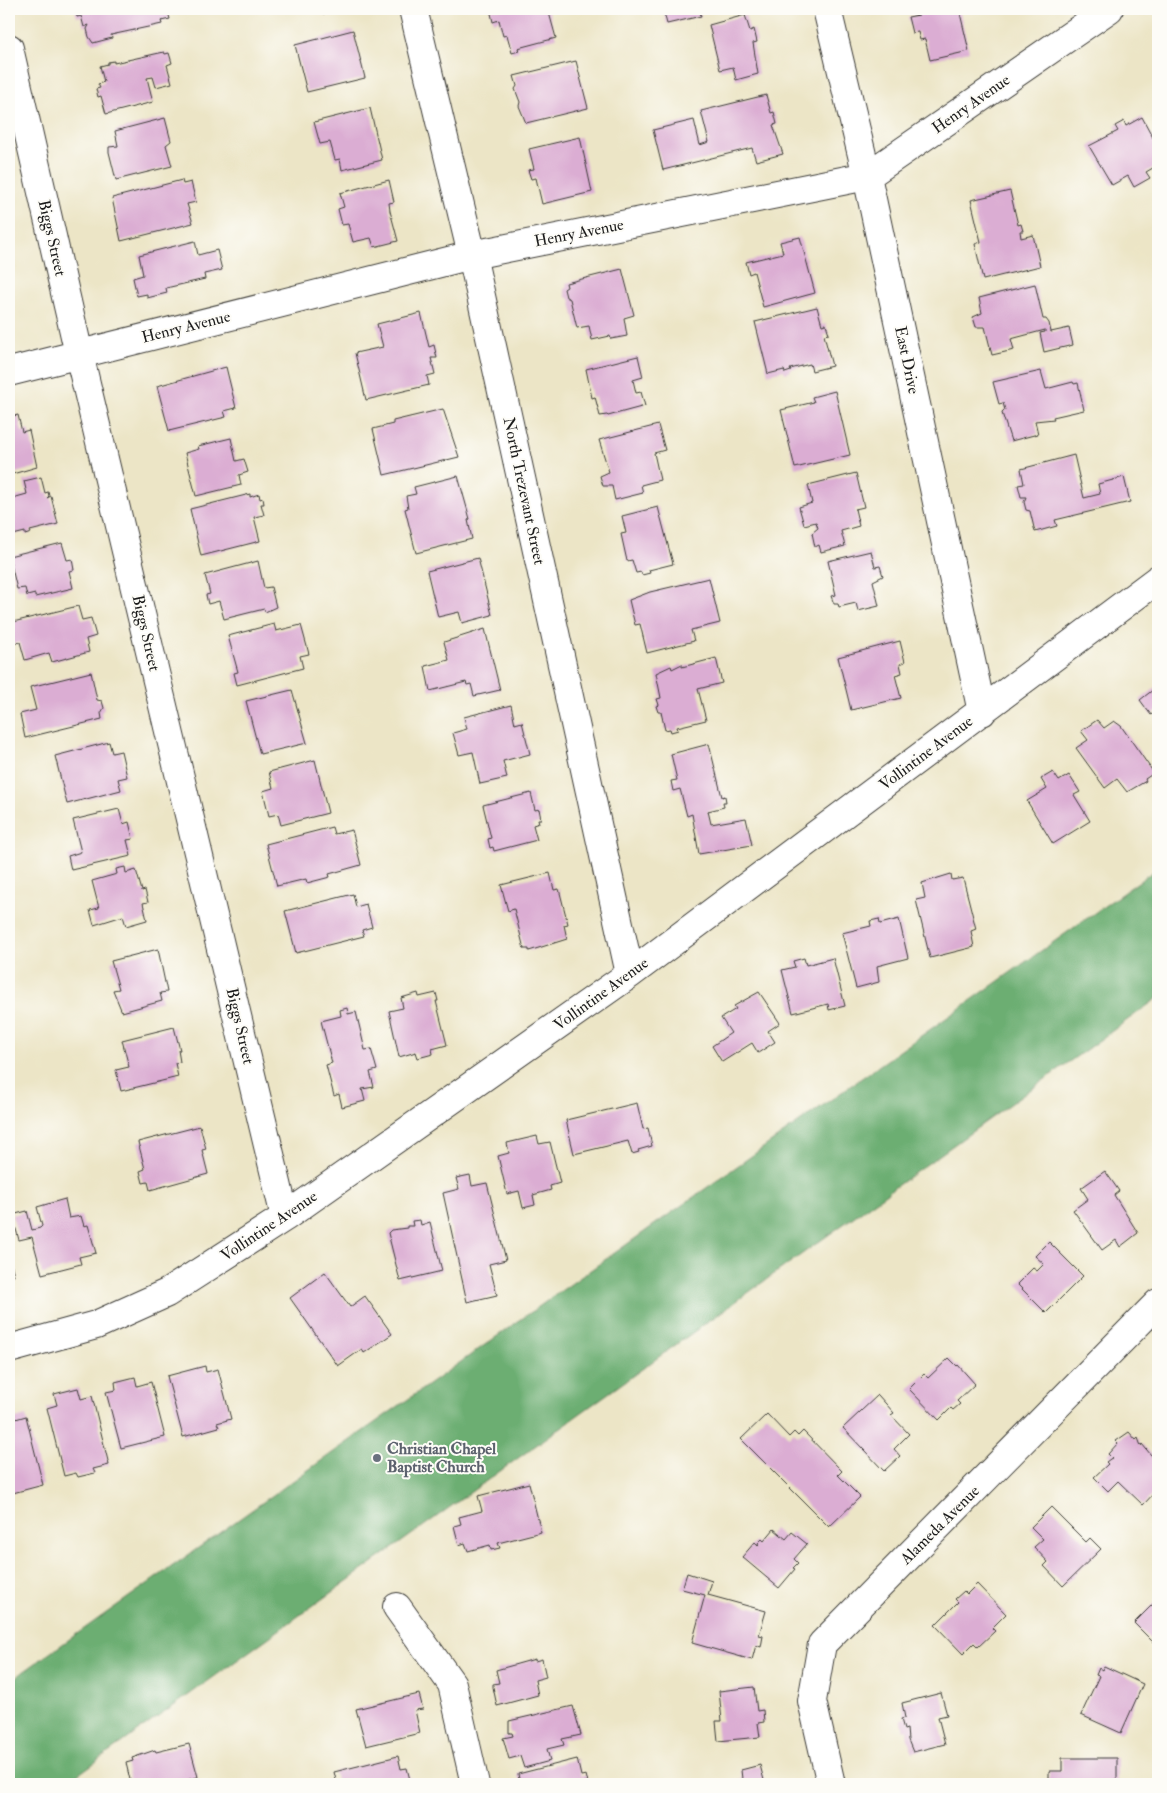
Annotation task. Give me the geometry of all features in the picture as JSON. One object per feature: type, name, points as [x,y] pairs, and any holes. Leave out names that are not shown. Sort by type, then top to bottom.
[{"type":"street","name":"North Trezevant Street","points":[[413,9],[472,255],[630,974]]},
{"type":"street","name":"East Drive","points":[[827,9],[867,176],[982,712]]},
{"type":"street","name":"Henry Avenue","points":[[9,372],[472,255],[867,176],[1109,9]]},
{"type":"street","name":"Biggs Street","points":[[9,48],[79,354],[286,1217]]},
{"type":"street","name":"Vollintine Avenue","points":[[9,1350],[96,1325],[167,1293],[286,1217],[630,974],[1158,579]]},
{"type":"street","name":"Alameda Avenue","points":[[832,1784],[812,1701],[822,1644],[1158,1303]]},
{"type":"street","points":[[397,1607],[452,1684],[475,1784]]},
{"type":"green space","points":[[1158,868],[1158,998],[65,1784],[9,1784],[9,1682]]},
{"type":"building","points":[[75,9],[167,9],[170,19],[161,21],[162,24],[111,35],[112,38],[93,43],[87,29],[89,25],[84,27],[81,16],[77,17]]},
{"type":"building","points":[[321,9],[339,9],[323,14]]},
{"type":"building","points":[[490,9],[548,9],[556,38],[518,48],[519,51],[512,53],[507,35],[503,36],[499,20],[493,22]]},
{"type":"building","points":[[663,9],[699,9],[701,16],[667,24]]},
{"type":"building","points":[[918,9],[959,9],[969,51],[930,60],[925,39],[920,40],[918,32],[912,33],[908,17],[919,15]]},
{"type":"building","points":[[745,15],[750,31],[754,29],[757,42],[753,43],[758,74],[736,80],[733,67],[720,70],[709,25]]},
{"type":"building","points":[[353,30],[365,78],[307,92],[295,45]]},
{"type":"building","points":[[164,52],[165,54],[169,53],[172,63],[167,65],[172,83],[156,87],[153,77],[147,78],[153,102],[106,114],[101,96],[98,97],[96,89],[100,88],[98,84],[104,82],[100,66],[108,64],[108,62],[114,61],[114,63]]},
{"type":"building","points":[[576,61],[588,108],[526,123],[519,106],[520,102],[515,89],[517,86],[514,76]]},
{"type":"building","points":[[766,95],[771,113],[774,112],[777,124],[773,125],[783,154],[756,161],[752,148],[663,170],[653,130],[694,120],[700,145],[709,142],[701,111]]},
{"type":"building","points":[[370,108],[382,160],[342,170],[340,159],[335,160],[330,142],[320,144],[314,122]]},
{"type":"building","points":[[1142,117],[1158,147],[1158,165],[1146,172],[1150,178],[1134,187],[1128,176],[1112,185],[1089,146],[1118,131],[1115,126],[1124,121],[1126,126]]},
{"type":"building","points":[[165,118],[171,141],[166,145],[172,166],[116,180],[109,152],[109,147],[118,146],[115,131]]},
{"type":"building","points":[[580,137],[592,192],[542,204],[536,178],[531,179],[528,170],[534,169],[529,149]]},
{"type":"building","points":[[182,180],[183,184],[191,182],[196,202],[187,204],[193,223],[121,241],[112,198]]},
{"type":"building","points":[[389,180],[394,202],[389,203],[390,211],[398,241],[374,247],[371,238],[353,242],[348,224],[342,225],[338,209],[344,207],[340,193]]},
{"type":"building","points":[[1010,191],[1018,225],[1021,224],[1023,231],[1020,231],[1021,238],[1033,235],[1040,266],[983,280],[975,244],[981,242],[971,200]]},
{"type":"building","points":[[800,237],[815,293],[763,307],[754,272],[749,274],[746,262],[783,253],[780,242]]},
{"type":"building","points":[[195,241],[198,255],[217,250],[222,270],[204,274],[205,279],[166,288],[167,293],[147,298],[147,294],[137,296],[133,278],[143,275],[139,255]]},
{"type":"building","points":[[622,269],[634,315],[624,318],[627,336],[611,339],[610,336],[592,340],[589,326],[577,328],[570,299],[566,297],[564,289],[567,287],[566,283]]},
{"type":"building","points":[[1035,284],[1043,319],[1046,319],[1049,323],[1051,332],[1069,328],[1073,345],[1044,352],[1040,333],[1045,332],[1045,330],[1011,339],[1014,350],[992,355],[985,327],[976,327],[973,317],[982,313],[979,298]]},
{"type":"building","points":[[817,307],[822,325],[826,324],[829,334],[824,335],[832,366],[812,371],[810,364],[790,369],[791,371],[785,373],[784,370],[768,374],[755,322]]},
{"type":"building","points":[[421,313],[429,347],[434,345],[437,358],[431,358],[435,374],[427,376],[429,385],[366,400],[355,353],[383,347],[377,324]]},
{"type":"building","points":[[9,321],[12,333],[9,334]]},
{"type":"building","points":[[638,356],[643,377],[633,380],[636,393],[641,392],[645,406],[608,416],[600,416],[595,397],[592,398],[586,369]]},
{"type":"building","points":[[226,367],[236,408],[224,411],[226,417],[169,431],[157,386]]},
{"type":"building","points":[[1041,371],[1046,389],[1073,382],[1074,384],[1078,383],[1084,410],[1053,417],[1054,419],[1035,421],[1038,434],[1011,441],[1002,413],[1005,410],[1003,403],[999,404],[993,382]]},
{"type":"building","points":[[835,391],[850,455],[795,468],[781,410],[814,402],[812,397]]},
{"type":"building","points":[[443,409],[459,457],[384,475],[373,429],[393,424],[393,421]]},
{"type":"building","points":[[18,415],[22,432],[29,430],[37,467],[9,475],[9,417]]},
{"type":"building","points":[[658,425],[665,450],[654,453],[660,480],[641,485],[643,493],[615,500],[612,486],[603,486],[600,476],[609,472],[599,440]]},
{"type":"building","points":[[231,438],[236,461],[244,459],[248,472],[239,475],[241,485],[196,496],[185,453],[199,449],[198,446]]},
{"type":"building","points":[[1074,455],[1084,498],[1100,494],[1098,484],[1124,477],[1130,502],[1055,520],[1057,526],[1035,532],[1030,511],[1026,510],[1024,502],[1026,497],[1021,497],[1018,485],[1024,484],[1021,469]]},
{"type":"building","points":[[856,473],[864,507],[855,509],[859,526],[841,531],[845,546],[821,552],[819,545],[815,547],[812,533],[818,528],[816,522],[804,525],[799,507],[812,503],[808,485]]},
{"type":"building","points":[[458,476],[470,519],[468,520],[472,539],[416,553],[405,509],[408,508],[406,496],[416,494],[414,487]]},
{"type":"building","points":[[41,477],[45,493],[48,492],[49,496],[47,498],[51,496],[58,524],[30,531],[31,533],[25,535],[25,532],[9,536],[9,499],[27,494],[24,481]]},
{"type":"building","points":[[250,494],[250,497],[259,494],[260,499],[263,498],[264,504],[261,504],[264,515],[254,517],[260,541],[201,556],[190,509]]},
{"type":"building","points":[[658,507],[673,564],[649,570],[650,573],[642,575],[641,572],[636,573],[632,560],[627,561],[621,534],[626,533],[622,516]]},
{"type":"building","points":[[62,543],[67,560],[72,559],[74,570],[69,571],[73,588],[35,597],[35,594],[27,596],[25,588],[17,589],[9,556]]},
{"type":"building","points":[[871,551],[875,567],[880,566],[883,576],[873,581],[879,606],[858,611],[856,603],[839,607],[838,604],[834,604],[831,596],[836,595],[828,561]]},
{"type":"building","points":[[478,558],[492,615],[462,623],[459,612],[438,617],[427,571]]},
{"type":"building","points":[[258,561],[264,588],[271,587],[276,607],[265,612],[264,609],[224,619],[219,601],[208,604],[206,595],[210,594],[205,575]]},
{"type":"building","points":[[709,578],[720,623],[691,630],[694,641],[647,653],[640,624],[635,625],[629,600],[650,592]]},
{"type":"building","points":[[78,606],[82,620],[91,618],[96,636],[86,639],[89,652],[52,662],[49,653],[25,660],[20,642],[10,645],[9,623]]},
{"type":"building","points":[[274,624],[276,631],[301,625],[309,654],[300,656],[303,668],[237,685],[234,673],[238,672],[228,636]]},
{"type":"building","points":[[485,629],[500,690],[474,696],[471,684],[467,685],[466,682],[430,691],[425,666],[449,660],[444,642]]},
{"type":"building","points":[[900,641],[905,662],[900,664],[902,673],[895,675],[901,698],[851,710],[838,657]]},
{"type":"building","points":[[716,658],[722,683],[698,689],[706,720],[677,727],[678,730],[671,732],[670,729],[665,730],[661,712],[658,712],[656,706],[659,705],[657,699],[661,698],[656,673],[671,666],[672,669],[682,664],[682,667]]},
{"type":"building","points":[[91,672],[97,700],[102,701],[104,708],[101,713],[102,719],[25,738],[20,714],[36,710],[30,687]]},
{"type":"building","points":[[1158,686],[1158,710],[1151,715],[1140,700]]},
{"type":"building","points":[[292,690],[307,743],[260,754],[246,701]]},
{"type":"building","points":[[511,705],[515,724],[522,722],[530,754],[503,761],[507,778],[480,784],[473,752],[459,755],[453,733],[467,729],[464,717]]},
{"type":"building","points":[[1097,720],[1104,728],[1114,721],[1121,726],[1154,773],[1145,779],[1146,781],[1127,792],[1117,779],[1105,788],[1076,748],[1088,740],[1081,731]]},
{"type":"building","points":[[109,742],[112,753],[121,751],[127,777],[118,779],[121,790],[67,804],[55,756]]},
{"type":"building","points":[[709,744],[722,797],[725,796],[726,802],[723,802],[724,807],[708,811],[711,824],[746,818],[752,845],[699,854],[692,814],[687,816],[680,789],[673,791],[671,781],[677,780],[671,754]]},
{"type":"building","points":[[315,760],[328,813],[281,825],[278,814],[269,816],[263,791],[273,788],[269,772]]},
{"type":"building","points":[[1053,772],[1059,781],[1069,775],[1080,792],[1074,795],[1090,821],[1053,844],[1027,801],[1047,789],[1041,779]]},
{"type":"building","points":[[531,793],[535,810],[539,809],[541,819],[538,819],[539,823],[533,825],[537,840],[494,851],[493,847],[490,848],[488,839],[491,838],[483,805]]},
{"type":"building","points":[[119,809],[123,824],[129,822],[133,839],[127,840],[131,856],[71,870],[68,856],[81,852],[73,820]]},
{"type":"building","points":[[332,827],[334,834],[352,830],[361,865],[329,874],[330,877],[307,883],[306,879],[277,886],[266,844]]},
{"type":"building","points":[[125,867],[126,873],[136,870],[142,891],[145,890],[148,902],[143,903],[147,920],[126,926],[123,916],[94,925],[90,910],[99,908],[92,881],[117,874],[116,869]]},
{"type":"building","points":[[550,873],[554,890],[559,889],[568,924],[564,925],[567,939],[529,951],[529,949],[524,949],[514,909],[508,911],[501,885]]},
{"type":"building","points":[[951,874],[952,880],[963,878],[976,929],[971,931],[974,947],[930,958],[916,900],[925,898],[922,883]]},
{"type":"building","points":[[353,894],[356,907],[366,904],[372,927],[362,930],[364,936],[296,953],[285,911]]},
{"type":"building","points":[[879,919],[880,924],[899,919],[908,958],[877,966],[879,982],[856,988],[842,933],[871,926],[870,921]]},
{"type":"building","points":[[158,949],[167,992],[160,993],[162,1001],[122,1012],[113,990],[119,989],[111,961]]},
{"type":"building","points":[[804,958],[806,965],[833,958],[845,1006],[829,1010],[828,1004],[793,1013],[782,970],[795,967],[793,961]]},
{"type":"building","points":[[759,992],[780,1023],[768,1031],[775,1042],[758,1053],[752,1043],[722,1062],[712,1046],[731,1033],[721,1018],[736,1009],[734,1006]]},
{"type":"building","points":[[418,993],[419,997],[436,993],[438,1001],[436,1001],[447,1045],[432,1049],[433,1054],[418,1058],[416,1052],[399,1057],[389,1011],[403,1008],[401,998]]},
{"type":"building","points":[[347,1008],[348,1014],[356,1012],[365,1050],[371,1049],[377,1070],[370,1072],[374,1087],[362,1089],[365,1101],[342,1107],[339,1094],[334,1096],[326,1065],[332,1063],[321,1021],[341,1016],[340,1010]]},
{"type":"building","points":[[174,1027],[180,1050],[178,1050],[180,1062],[175,1063],[178,1077],[121,1091],[116,1070],[129,1067],[122,1040]]},
{"type":"building","points":[[637,1103],[643,1129],[648,1128],[652,1146],[632,1154],[628,1141],[574,1154],[566,1120]]},
{"type":"building","points":[[200,1126],[206,1149],[202,1150],[208,1174],[150,1190],[148,1182],[143,1183],[140,1171],[145,1169],[138,1142]]},
{"type":"building","points":[[537,1136],[539,1144],[550,1142],[560,1183],[550,1186],[551,1190],[533,1195],[535,1205],[523,1208],[519,1191],[507,1194],[498,1156],[509,1153],[507,1143]]},
{"type":"building","points":[[1105,1171],[1119,1191],[1114,1195],[1138,1233],[1120,1247],[1116,1240],[1102,1250],[1073,1210],[1088,1199],[1081,1188]]},
{"type":"building","points":[[470,1175],[472,1186],[487,1183],[506,1260],[489,1264],[497,1295],[467,1302],[443,1193],[459,1189],[456,1178]]},
{"type":"building","points":[[65,1199],[69,1218],[81,1216],[84,1226],[88,1225],[96,1253],[79,1257],[81,1264],[42,1274],[32,1237],[19,1240],[12,1215],[27,1211],[32,1230],[40,1228],[42,1226],[37,1207]]},
{"type":"building","points":[[420,1220],[421,1225],[430,1222],[442,1271],[400,1281],[388,1233],[391,1230],[413,1226],[412,1221]]},
{"type":"building","points":[[1049,1242],[1083,1276],[1046,1313],[1017,1284],[1033,1268],[1037,1271],[1044,1264],[1035,1256]]},
{"type":"building","points":[[9,1256],[14,1275],[9,1276]]},
{"type":"building","points":[[325,1272],[350,1307],[365,1296],[392,1334],[364,1353],[362,1349],[338,1366],[290,1298]]},
{"type":"building","points":[[949,1358],[975,1384],[957,1401],[960,1404],[953,1410],[951,1408],[939,1420],[909,1389],[924,1374],[928,1378]]},
{"type":"building","points":[[205,1366],[206,1372],[218,1369],[231,1419],[217,1423],[219,1427],[183,1437],[167,1376]]},
{"type":"building","points":[[135,1377],[137,1386],[151,1382],[165,1437],[121,1448],[106,1392],[116,1390],[115,1382]]},
{"type":"building","points":[[78,1388],[81,1399],[92,1396],[109,1465],[93,1469],[95,1473],[78,1477],[76,1473],[64,1476],[47,1408],[57,1405],[54,1394]]},
{"type":"building","points":[[878,1395],[894,1413],[891,1415],[909,1434],[894,1449],[900,1456],[884,1471],[843,1428]]},
{"type":"building","points":[[767,1414],[789,1437],[794,1432],[798,1436],[803,1431],[842,1471],[838,1475],[860,1497],[829,1527],[741,1439]]},
{"type":"building","points":[[26,1416],[43,1485],[9,1494],[9,1421]]},
{"type":"building","points":[[1129,1432],[1136,1440],[1138,1438],[1141,1446],[1142,1444],[1158,1460],[1158,1489],[1143,1505],[1118,1481],[1108,1491],[1094,1477],[1108,1464],[1106,1462],[1112,1458],[1108,1454],[1118,1443],[1116,1441]]},
{"type":"building","points":[[529,1483],[541,1532],[498,1543],[500,1548],[491,1550],[490,1545],[468,1551],[465,1543],[459,1545],[454,1526],[461,1524],[459,1517],[482,1511],[478,1496]]},
{"type":"building","points":[[1051,1507],[1086,1542],[1090,1538],[1101,1549],[1063,1586],[1044,1566],[1048,1562],[1034,1547],[1043,1539],[1031,1527]]},
{"type":"building","points":[[774,1529],[786,1539],[792,1532],[807,1544],[794,1559],[798,1563],[793,1568],[795,1569],[779,1588],[742,1557],[755,1542],[759,1546],[758,1543],[762,1539],[764,1541]]},
{"type":"building","points":[[687,1573],[712,1581],[708,1595],[766,1611],[759,1635],[763,1636],[761,1647],[756,1645],[752,1660],[692,1643],[705,1595],[682,1589]]},
{"type":"building","points":[[977,1584],[1006,1614],[992,1628],[995,1631],[978,1647],[974,1643],[963,1654],[935,1625],[958,1602],[955,1599],[964,1591],[967,1594]]},
{"type":"building","points":[[1158,1599],[1158,1647],[1134,1623]]},
{"type":"building","points":[[535,1659],[535,1661],[542,1659],[546,1677],[535,1680],[538,1695],[497,1706],[493,1687],[493,1684],[499,1683],[496,1670]]},
{"type":"building","points":[[1104,1666],[1143,1684],[1121,1733],[1081,1715],[1099,1676],[1096,1675],[1099,1668],[1102,1670]]},
{"type":"building","points":[[754,1687],[757,1711],[763,1710],[764,1722],[758,1723],[760,1737],[718,1741],[716,1721],[722,1721],[719,1691]]},
{"type":"building","points":[[941,1693],[947,1715],[938,1717],[945,1744],[913,1752],[908,1740],[907,1729],[904,1730],[901,1719],[905,1718],[902,1703]]},
{"type":"building","points":[[419,1694],[423,1709],[415,1710],[420,1733],[366,1746],[356,1709]]},
{"type":"building","points":[[573,1706],[581,1735],[562,1739],[564,1745],[547,1749],[550,1761],[524,1768],[520,1756],[509,1759],[503,1738],[513,1736],[512,1733],[509,1733],[509,1721]]},
{"type":"building","points":[[189,1744],[198,1777],[171,1784],[131,1784],[126,1763],[133,1761],[132,1758],[155,1750],[156,1752]]},
{"type":"building","points":[[398,1756],[401,1769],[407,1768],[411,1784],[337,1784],[334,1772]]},
{"type":"building","points":[[1062,1758],[1117,1758],[1117,1784],[1049,1784],[1049,1771],[1062,1771]]},
{"type":"building","points":[[577,1759],[581,1776],[586,1775],[588,1783],[520,1784],[518,1774]]},
{"type":"building","points":[[760,1765],[765,1784],[728,1784],[742,1779],[741,1770]]},
{"type":"place","name":"Christian Chapel Baptist Church","points":[[377,1458]]}]
